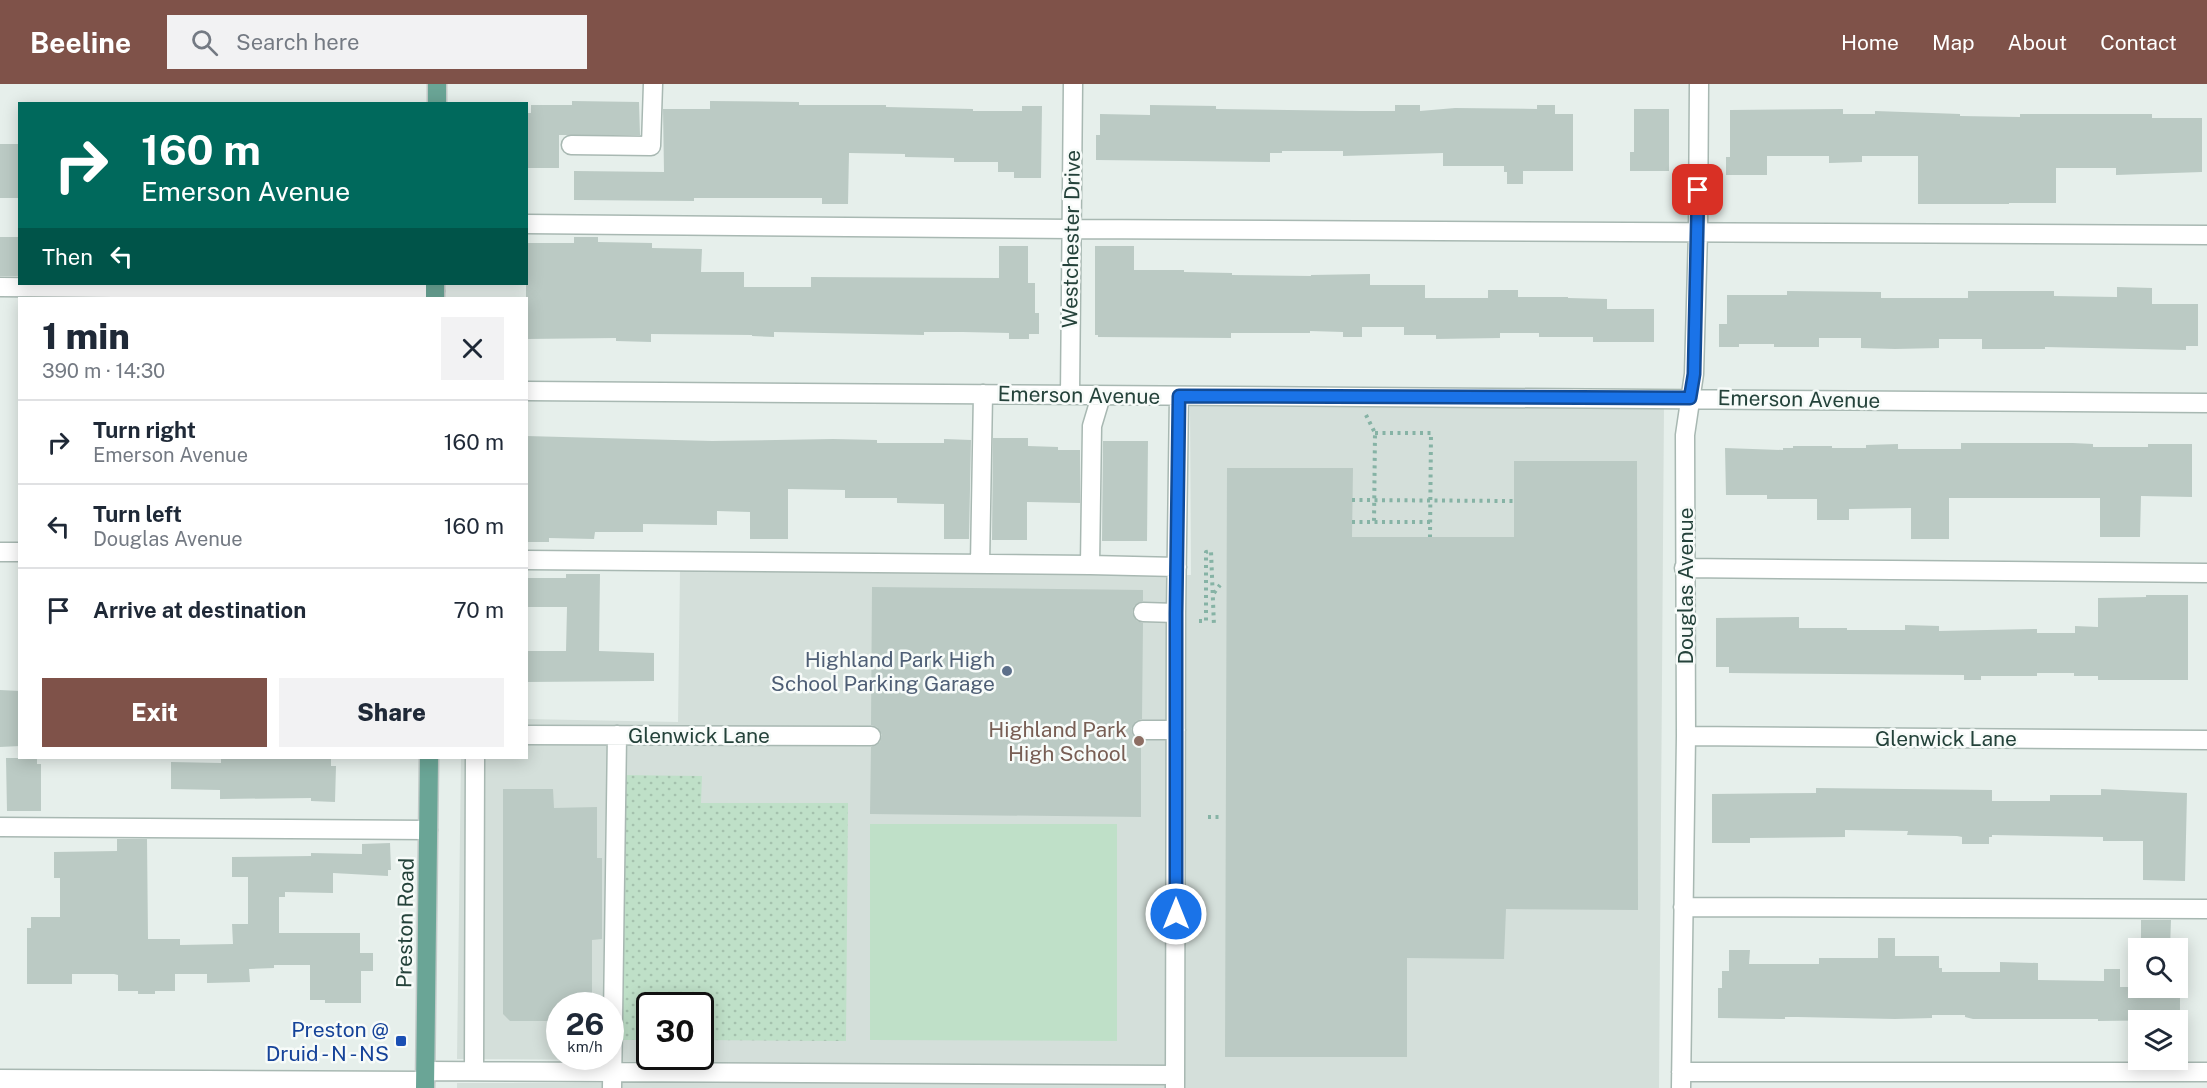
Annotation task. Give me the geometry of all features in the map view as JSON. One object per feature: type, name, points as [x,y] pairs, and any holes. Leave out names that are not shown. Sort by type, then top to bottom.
[{"type":"main road","points":[[437,84],[437,102]]},
{"type":"main road","name":"Preston Road","points":[[426,1080],[429,759]]},
{"type":"street","points":[[571,146],[651,146],[653,84]]},
{"type":"street","name":"Westchester Drive","points":[[1070,395],[1073,84]]},
{"type":"street","name":"Douglas Avenue","points":[[1681,1080],[1686,736],[1684,435],[1694,374],[1699,84]]},
{"type":"street","points":[[528,224],[2207,235]]},
{"type":"street","points":[[0,287],[435,291]]},
{"type":"street","name":"Emerson Avenue","points":[[528,391],[1690,398],[2207,404]]},
{"type":"street","points":[[980,564],[984,394]]},
{"type":"street","points":[[1090,565],[1092,426],[1101,396]]},
{"type":"street","points":[[0,1079],[426,1080],[474,1071],[612,1079],[1175,1082],[1179,396]]},
{"type":"street","points":[[0,552],[18,552]]},
{"type":"street","points":[[528,560],[1177,567]]},
{"type":"street","points":[[1684,568],[2207,573]]},
{"type":"street","points":[[1143,612],[1176,613]]},
{"type":"street","points":[[1142,730],[1176,730]]},
{"type":"street","name":"Glenwick Lane","points":[[528,735],[871,736]]},
{"type":"street","points":[[612,1079],[617,735]]},
{"type":"street","name":"Glenwick Lane","points":[[1686,736],[2207,740]]},
{"type":"street","points":[[474,1071],[475,759]]},
{"type":"street","points":[[0,827],[428,830]]},
{"type":"street","points":[[1683,906],[2207,909]]},
{"type":"street","points":[[1681,1080],[2207,1072]]},
{"type":"path","points":[[1374,523],[1375,432],[1431,433],[1430,537]]},
{"type":"path","points":[[1352,500],[1514,501]]},
{"type":"path","points":[[1352,522],[1430,522]]},
{"type":"path","points":[[1199,621],[1206,621],[1206,552],[1211,551],[1211,592],[1214,593]]},
{"type":"path","points":[[1214,626],[1214,593],[1220,585]]},
{"type":"path","points":[[1208,818],[1222,818]]},
{"type":"shaded area","name":"Highland Park High School","points":[[1190,405],[1664,406],[1659,1088],[457,1088],[457,1083],[619,1083],[619,1070],[624,1070],[624,992],[546,992],[546,1060],[457,1059],[461,759],[528,759],[528,719],[678,722],[680,570],[1191,575]]},
{"type":"green space","points":[[618,775],[702,776],[701,803],[848,803],[846,1041],[714,1040],[714,992],[636,992],[636,1040],[624,1040],[624,992],[619,992]]},
{"type":"green space","points":[[870,824],[1117,824],[1117,1041],[870,1040]]},
{"type":"building","points":[[572,101],[639,102],[640,135],[559,135],[559,168],[528,168],[528,113],[531,113],[531,105],[572,105]]},
{"type":"building","points":[[710,101],[799,102],[799,105],[886,105],[886,107],[973,109],[973,111],[1022,111],[1022,106],[1042,106],[1041,178],[1014,178],[1014,172],[998,172],[998,162],[954,162],[954,158],[849,153],[848,204],[822,204],[822,198],[694,198],[694,201],[574,200],[574,171],[664,172],[663,109],[710,109]]},
{"type":"building","points":[[1150,105],[1216,106],[1216,109],[1395,111],[1395,105],[1420,105],[1420,111],[1455,108],[1537,109],[1537,105],[1555,105],[1555,114],[1573,114],[1573,171],[1523,171],[1523,184],[1507,184],[1507,172],[1504,172],[1504,166],[1443,166],[1443,153],[1343,156],[1343,151],[1282,151],[1282,153],[1270,153],[1270,162],[1096,160],[1096,135],[1100,135],[1100,114],[1150,115]]},
{"type":"building","points":[[1634,109],[1669,109],[1669,171],[1630,171],[1630,152],[1634,152]]},
{"type":"building","points":[[1843,109],[1843,114],[1875,114],[1875,111],[2020,117],[2020,114],[2152,114],[2152,118],[2202,118],[2202,172],[2116,175],[2116,168],[2056,168],[2056,203],[2009,204],[1918,204],[1918,156],[1862,156],[1862,162],[1829,163],[1829,156],[1767,156],[1767,175],[1726,175],[1726,157],[1730,157],[1730,110]]},
{"type":"building","points":[[0,144],[18,144],[18,198],[0,198]]},
{"type":"building","points":[[0,237],[18,237],[18,276],[0,276]]},
{"type":"building","points":[[574,237],[598,237],[598,242],[652,243],[652,248],[702,249],[701,272],[744,272],[744,287],[811,287],[811,277],[999,278],[999,246],[1028,246],[1028,283],[1035,283],[1035,313],[1039,313],[1039,334],[1029,334],[1029,339],[1009,339],[1009,333],[963,332],[924,332],[924,335],[774,332],[774,337],[651,334],[651,342],[616,341],[616,338],[528,339],[526,285],[528,285],[528,243],[574,243]]},
{"type":"building","points":[[1095,246],[1134,246],[1134,270],[1184,270],[1184,272],[1232,273],[1232,275],[1370,274],[1370,285],[1425,285],[1425,298],[1488,298],[1488,290],[1518,290],[1518,297],[1607,299],[1607,309],[1654,309],[1654,342],[1593,342],[1593,337],[1539,337],[1539,333],[1500,333],[1500,338],[1436,339],[1436,335],[1404,335],[1404,327],[1362,327],[1362,337],[1343,337],[1343,332],[1310,331],[1310,333],[1231,333],[1231,338],[1098,337],[1095,335]]},
{"type":"building","points":[[2117,287],[2152,288],[2152,304],[2198,304],[2198,346],[2186,346],[2186,350],[2045,347],[2045,349],[1982,349],[1982,339],[1939,339],[1939,348],[1895,349],[1861,348],[1861,338],[1819,338],[1819,347],[1739,344],[1739,347],[1719,347],[1719,324],[1727,324],[1727,295],[1787,295],[1787,291],[1881,292],[1881,298],[1968,298],[1968,291],[2054,291],[2054,296],[2117,297]]},
{"type":"building","points":[[528,436],[712,441],[833,439],[877,440],[877,443],[944,443],[944,439],[971,440],[969,539],[944,539],[944,504],[897,503],[897,498],[845,498],[845,490],[788,489],[788,539],[750,539],[750,512],[717,511],[717,525],[643,524],[643,532],[595,532],[594,539],[549,538],[549,542],[528,542]]},
{"type":"building","points":[[993,438],[1028,438],[1028,446],[1080,450],[1080,503],[1027,502],[1027,540],[992,540]]},
{"type":"building","points":[[1103,441],[1148,441],[1147,541],[1102,541]]},
{"type":"building","points":[[1961,443],[2073,443],[2093,444],[2093,447],[2192,444],[2192,497],[2141,496],[2140,537],[2100,537],[2100,498],[1949,498],[1949,539],[1911,539],[1911,508],[1849,509],[1849,520],[1817,520],[1817,499],[1767,499],[1767,495],[1726,495],[1725,448],[1783,450],[1783,448],[1793,448],[1793,446],[1866,448],[1866,445],[1898,444],[1898,449],[1961,449]]},
{"type":"building","points":[[1514,461],[1637,461],[1638,910],[1506,909],[1504,959],[1407,958],[1407,1057],[1225,1057],[1227,468],[1353,468],[1352,537],[1514,537]]},
{"type":"building","points":[[566,574],[600,574],[599,651],[654,653],[654,681],[528,682],[528,651],[566,651],[567,607],[528,607],[528,578],[566,578]]},
{"type":"building","name":"Highland Park High School Parking Garage","points":[[872,587],[1143,590],[1143,601],[1134,606],[1132,612],[1137,621],[1143,623],[1142,719],[1136,721],[1131,729],[1133,736],[1141,741],[1141,817],[870,814],[871,747],[880,742],[882,735],[877,727],[871,725]]},
{"type":"building","points":[[2146,595],[2188,595],[2188,680],[2098,680],[2098,676],[2074,676],[2074,673],[2037,673],[2037,676],[1981,676],[1981,680],[1964,680],[1964,675],[1729,673],[1729,667],[1716,667],[1716,618],[1799,617],[1799,628],[1905,630],[1905,625],[1939,626],[1939,631],[2037,629],[2037,633],[2075,633],[2075,626],[2098,627],[2098,598],[2146,597]]},
{"type":"building","points":[[0,690],[18,691],[18,746],[0,747]]},
{"type":"building","points":[[6,758],[37,759],[37,764],[41,764],[41,811],[7,811]]},
{"type":"building","points":[[221,759],[331,759],[331,766],[336,766],[335,802],[311,801],[311,798],[220,799],[220,790],[171,789],[171,762],[221,763]]},
{"type":"building","points":[[1816,788],[1992,790],[1992,801],[2050,801],[2050,795],[2101,795],[2101,789],[2187,793],[2185,881],[2143,880],[2143,841],[2103,841],[2103,837],[1992,835],[1989,837],[1989,844],[1962,844],[1962,837],[1957,836],[1907,835],[1908,831],[1845,830],[1845,837],[1750,838],[1750,843],[1712,843],[1712,794],[1816,793]]},
{"type":"building","points":[[503,789],[553,789],[554,808],[597,807],[597,858],[602,858],[602,939],[592,940],[592,992],[546,992],[546,1021],[510,1021],[503,1014]]},
{"type":"building","points":[[117,839],[147,839],[148,939],[180,939],[180,945],[233,944],[232,924],[248,924],[248,877],[232,877],[232,857],[311,856],[311,853],[362,854],[362,844],[390,843],[391,870],[388,870],[388,876],[333,873],[333,893],[285,892],[285,897],[279,897],[279,933],[360,933],[360,953],[373,953],[373,971],[361,971],[361,1003],[325,1003],[325,1000],[310,1000],[310,965],[274,965],[274,968],[249,969],[250,982],[207,983],[207,974],[175,974],[175,991],[155,991],[155,994],[118,991],[118,975],[114,974],[72,974],[72,984],[27,984],[27,928],[31,928],[31,917],[60,917],[60,878],[54,878],[54,852],[117,851]]},
{"type":"building","points":[[2141,920],[2171,920],[2170,938],[2141,938]]},
{"type":"building","points":[[1878,938],[1895,938],[1895,956],[1939,956],[1939,968],[1942,968],[1942,972],[2000,972],[2000,962],[2038,963],[2038,980],[2104,981],[2104,969],[2120,969],[2120,987],[2128,987],[2128,998],[2180,998],[2180,1010],[2128,1010],[2128,1021],[1973,1019],[1965,1015],[1932,1015],[1932,1018],[1895,1019],[1718,1018],[1718,988],[1722,988],[1722,971],[1729,971],[1729,950],[1750,950],[1749,964],[1819,964],[1819,958],[1878,958]]},
{"type":"place","name":"Highland Park High School Parking Garage","points":[[1007,671]]},
{"type":"place","name":"Highland Park High School","points":[[1139,741]]},
{"type":"place","name":"Preston @ Druid - N - NS","points":[[401,1041]]},
{"type":"route","points":[[1176,914],[1179,396],[1690,398],[1694,374],[1698,190]]}]
